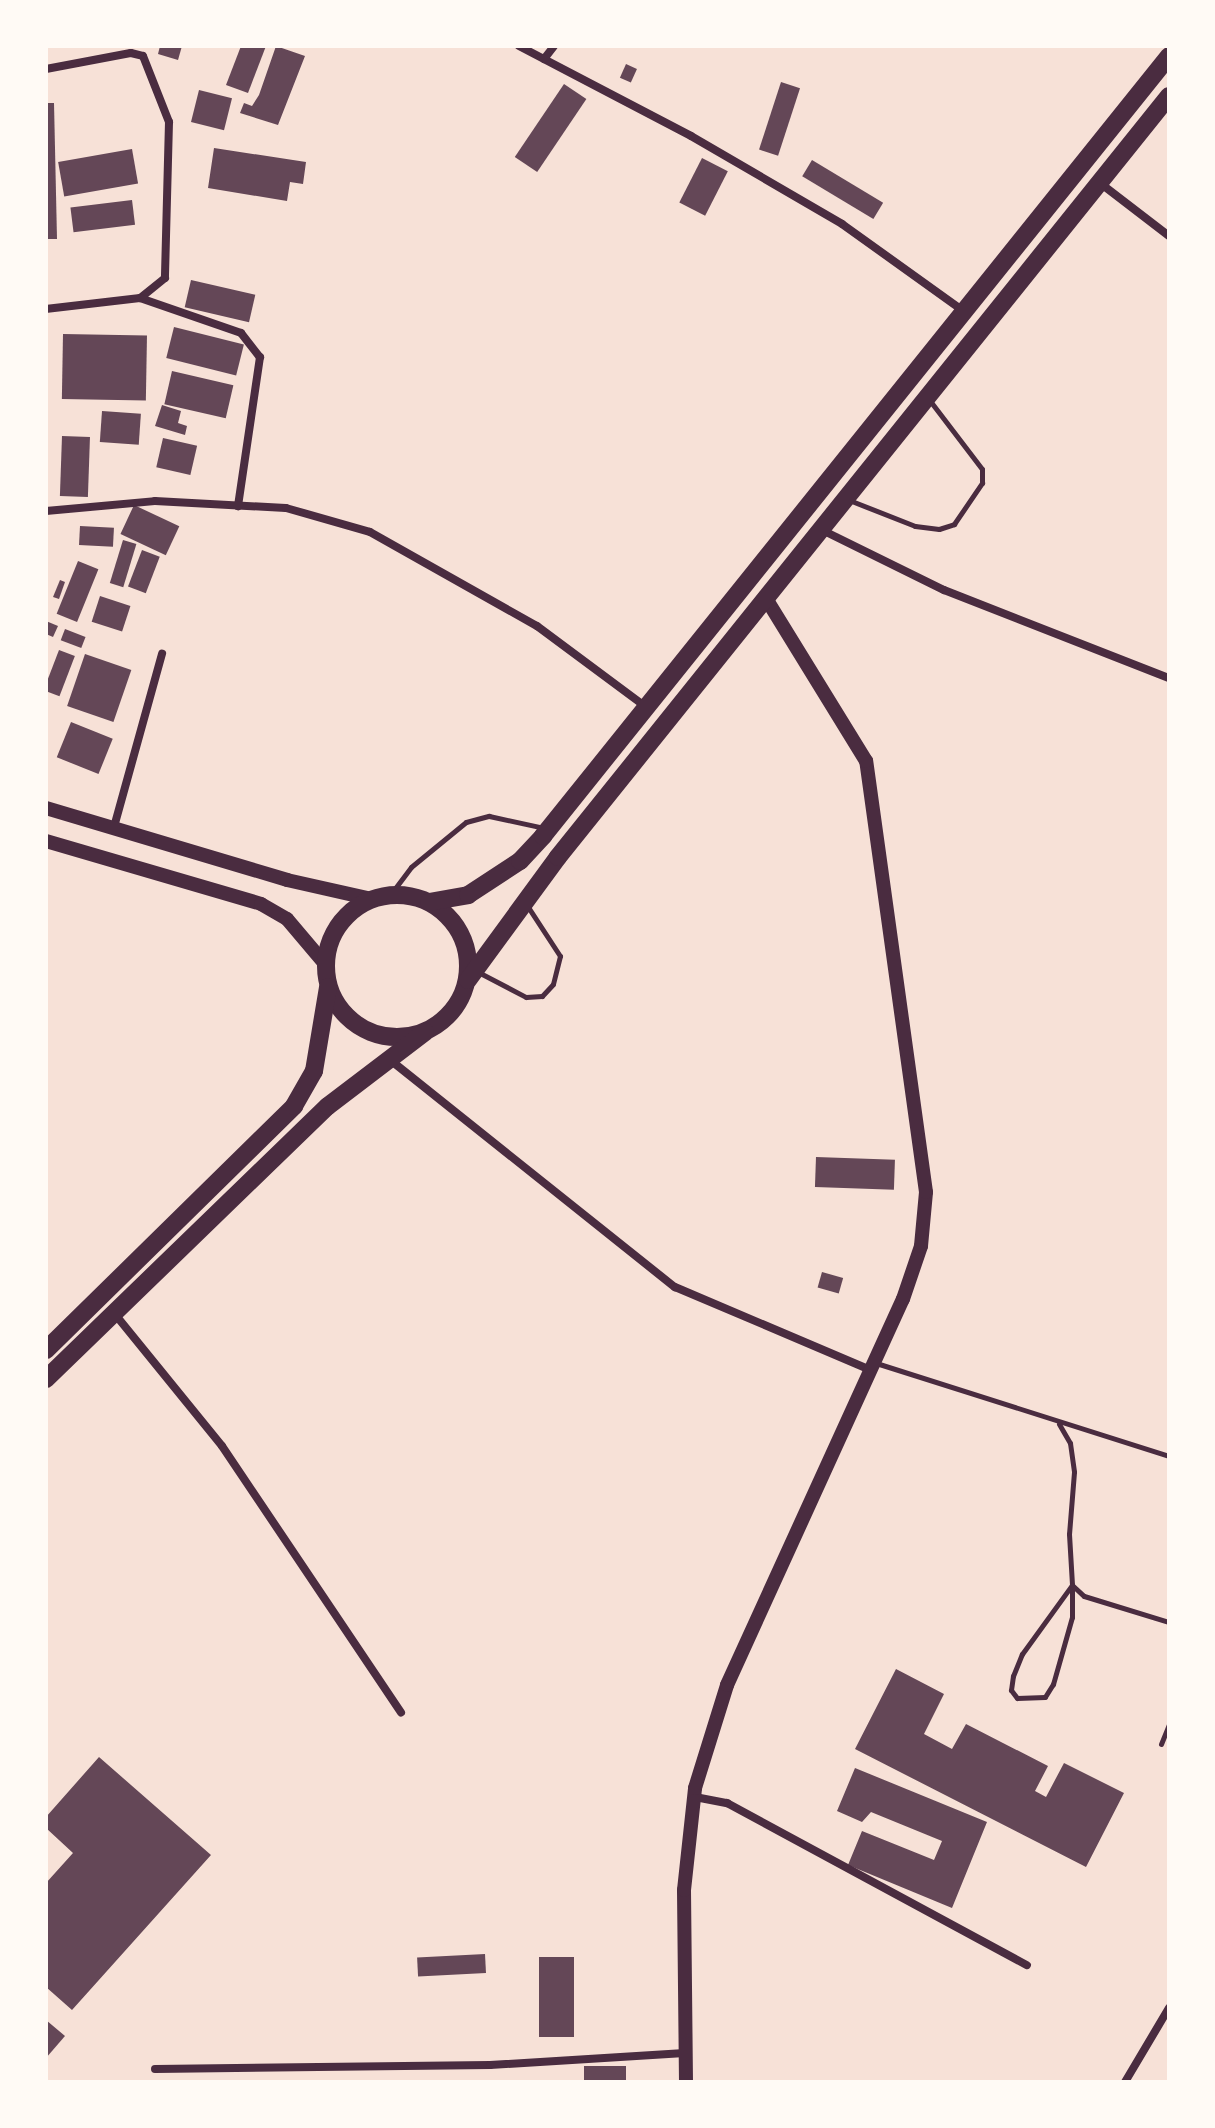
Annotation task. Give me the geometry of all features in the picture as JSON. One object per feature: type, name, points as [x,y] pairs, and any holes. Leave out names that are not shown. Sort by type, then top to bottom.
[{"type":"highway","points":[[46,1350],[294,1106],[314,1071],[328,987],[325,964],[338,925],[371,899],[390,895],[429,902],[468,895],[494,880],[549,829],[962,310],[1169,56]]},
{"type":"highway","points":[[46,1379],[328,1106],[445,1020],[471,975],[524,902],[765,597],[1168,99]]},
{"type":"highway","points":[[429,902],[462,935],[471,975]]},
{"type":"highway","points":[[328,987],[356,1025],[378,1035],[402,1038],[425,1032]]},
{"type":"street","points":[[519,46],[691,136],[842,224],[962,310]]},
{"type":"street","points":[[544,59],[554,46]]},
{"type":"street","points":[[46,69],[131,53],[143,56],[169,122],[165,278],[140,298]]},
{"type":"street","points":[[1099,183],[1169,236]]},
{"type":"street","points":[[46,309],[140,298],[241,333],[260,357],[238,506]]},
{"type":"street","points":[[46,511],[155,501],[286,508],[370,532],[537,626],[647,708]]},
{"type":"street","points":[[821,530],[944,590],[1169,678]]},
{"type":"street","points":[[686,2082],[684,1890],[695,1797],[727,1685],[874,1366],[921,1246],[926,1192],[866,761],[765,597]]},
{"type":"street","points":[[114,827],[162,654]]},
{"type":"street","points":[[46,808],[287,880],[371,899]]},
{"type":"street","points":[[46,841],[261,904],[287,919],[325,964]]},
{"type":"street","points":[[389,1059],[675,1287],[874,1366]]},
{"type":"street","points":[[113,1313],[222,1446],[401,1712]]},
{"type":"street","points":[[695,1797],[727,1803],[1027,1965]]},
{"type":"street","points":[[1125,2082],[1169,2008]]},
{"type":"street","points":[[155,2069],[490,2065],[685,2053]]},
{"type":"lane","points":[[845,499],[915,526],[939,529],[954,524],[982,483],[982,469],[927,396]]},
{"type":"lane","points":[[390,895],[419,859],[466,822],[489,816],[549,829]]},
{"type":"lane","points":[[471,975],[526,997],[542,996],[553,984],[560,956],[524,902]]},
{"type":"lane","points":[[874,1366],[1169,1456]]},
{"type":"lane","points":[[1058,1423],[1070,1443],[1074,1472],[1069,1534],[1072,1585],[1072,1617],[1053,1684],[1045,1697],[1017,1698],[1011,1690],[1022,1654],[1072,1585]]},
{"type":"lane","points":[[1072,1585],[1084,1596],[1169,1622]]},
{"type":"lane","points":[[1161,1744],[1169,1724]]},
{"type":"building","points":[[160,46],[182,46],[178,60],[158,54]]},
{"type":"building","points":[[241,46],[266,46],[248,93],[226,85]]},
{"type":"building","points":[[276,46],[305,56],[278,125],[240,113],[244,103],[252,106],[259,95]]},
{"type":"building","points":[[626,64],[637,69],[631,83],[620,78]]},
{"type":"building","points":[[781,82],[800,88],[778,156],[759,150]]},
{"type":"building","points":[[564,84],[586,99],[537,172],[515,157]]},
{"type":"building","points":[[199,90],[232,98],[224,130],[191,122]]},
{"type":"building","points":[[46,103],[54,103],[57,239],[46,239]]},
{"type":"building","points":[[214,148],[306,162],[303,184],[290,182],[287,201],[208,188]]},
{"type":"building","points":[[132,149],[138,183],[64,196],[58,162]]},
{"type":"building","points":[[702,158],[728,171],[705,216],[679,203]]},
{"type":"building","points":[[812,160],[883,203],[873,219],[802,176]]},
{"type":"building","points":[[132,200],[135,225],[74,232],[70,208]]},
{"type":"building","points":[[191,280],[255,295],[249,322],[185,307]]},
{"type":"building","points":[[174,327],[244,344],[236,375],[166,358]]},
{"type":"building","points":[[63,334],[147,335],[146,400],[62,399]]},
{"type":"building","points":[[172,371],[233,385],[226,418],[164,404]]},
{"type":"building","points":[[162,405],[181,411],[178,423],[187,426],[185,435],[155,426]]},
{"type":"building","points":[[102,411],[141,414],[139,445],[100,442]]},
{"type":"building","points":[[62,436],[90,437],[88,497],[60,496]]},
{"type":"building","points":[[163,438],[197,446],[190,475],[156,467]]},
{"type":"building","points":[[134,505],[179,526],[166,555],[120,534]]},
{"type":"building","points":[[80,526],[114,528],[113,547],[79,545]]},
{"type":"building","points":[[123,540],[136,544],[123,587],[110,583]]},
{"type":"building","points":[[142,550],[160,557],[146,593],[128,586]]},
{"type":"building","points":[[78,561],[98,569],[77,622],[57,614]]},
{"type":"building","points":[[60,580],[65,582],[59,599],[53,597]]},
{"type":"building","points":[[100,596],[130,606],[122,632],[92,622]]},
{"type":"building","points":[[46,621],[58,626],[53,637],[46,634]]},
{"type":"building","points":[[65,629],[86,637],[81,648],[61,640]]},
{"type":"building","points":[[59,650],[75,656],[59,696],[46,691]]},
{"type":"building","points":[[85,654],[131,670],[113,722],[67,706]]},
{"type":"building","points":[[71,722],[113,739],[98,774],[57,757]]},
{"type":"building","points":[[816,1157],[895,1160],[894,1190],[815,1187]]},
{"type":"building","points":[[822,1272],[843,1278],[839,1293],[818,1287]]},
{"type":"building","points":[[896,1669],[944,1694],[924,1734],[952,1749],[966,1724],[1048,1766],[1035,1791],[1046,1797],[1064,1763],[1124,1793],[1086,1867],[855,1749]]},
{"type":"building","points":[[99,1757],[211,1855],[72,2010],[46,1987],[46,1883],[73,1853],[46,1828],[46,1817]]},
{"type":"building","points":[[855,1768],[987,1822],[952,1908],[848,1865],[862,1831],[934,1860],[942,1841],[871,1812],[862,1822],[837,1811]]},
{"type":"building","points":[[485,1954],[486,1973],[418,1977],[417,1958]]},
{"type":"building","points":[[539,1957],[574,1957],[574,2037],[539,2037]]},
{"type":"building","points":[[46,2020],[65,2036],[46,2058]]},
{"type":"building","points":[[584,2066],[626,2066],[626,2082],[584,2082]]}]
